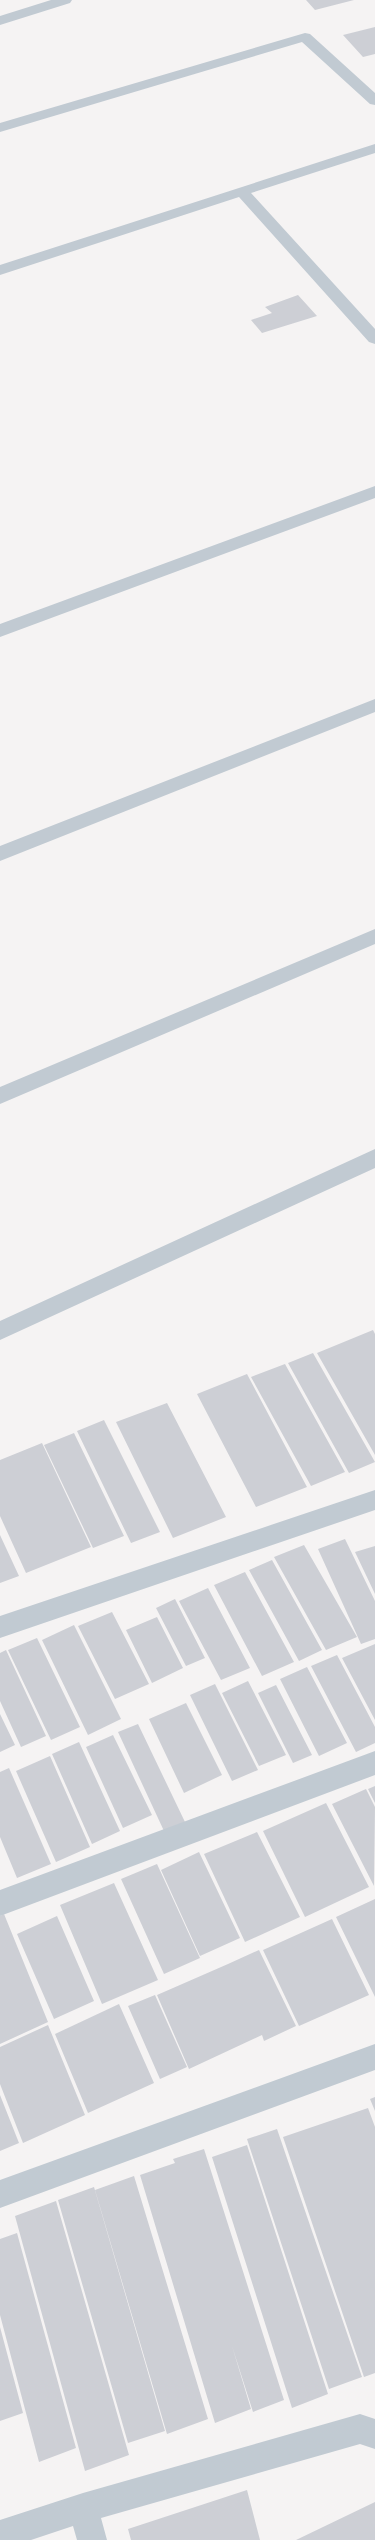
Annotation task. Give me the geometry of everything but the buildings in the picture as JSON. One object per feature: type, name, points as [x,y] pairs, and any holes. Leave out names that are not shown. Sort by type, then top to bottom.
[{"type":"street","points":[[0,21],[64,0]]},
{"type":"street","points":[[0,128],[305,37],[375,101]]},
{"type":"street","points":[[0,270],[375,148]]},
{"type":"street","points":[[242,192],[375,339]]},
{"type":"street","points":[[0,631],[375,492]]},
{"type":"street","points":[[0,854],[375,704]]},
{"type":"street","points":[[0,1096],[375,936]]},
{"type":"street","points":[[0,1331],[375,1158]]},
{"type":"street","points":[[0,1627],[375,1500]]},
{"type":"street","points":[[0,1903],[375,1763]]},
{"type":"street","points":[[0,2194],[375,2057]]},
{"type":"street","points":[[0,2535],[83,2508],[360,2429],[375,2434]]},
{"type":"street","points":[[83,2508],[92,2540]]}]
